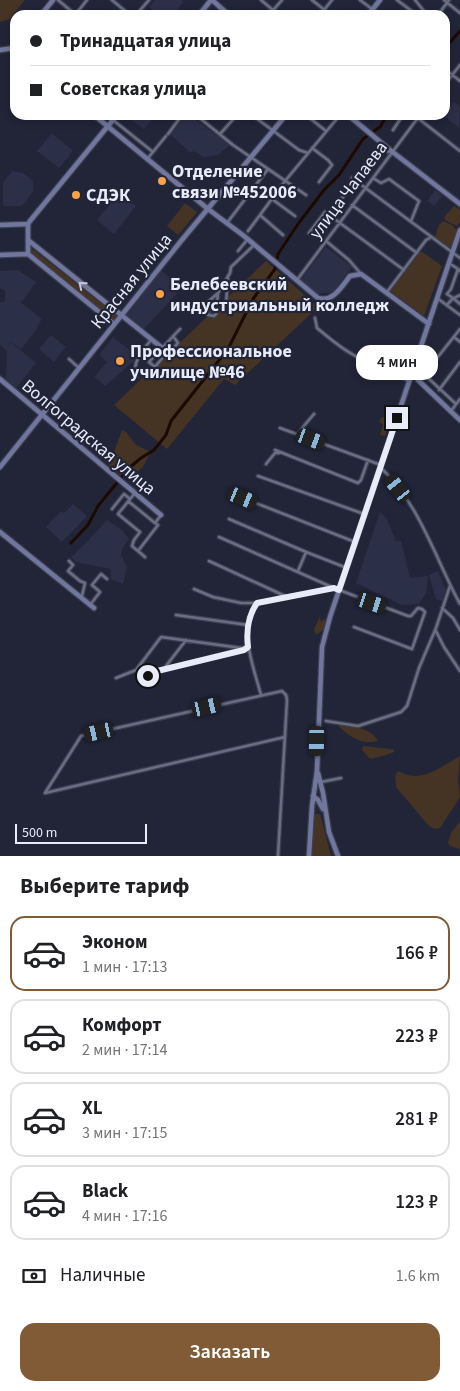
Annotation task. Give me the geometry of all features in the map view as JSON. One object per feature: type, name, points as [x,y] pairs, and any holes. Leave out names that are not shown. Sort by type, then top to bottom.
[{"type":"street","points":[[45,10],[53,0]]},
{"type":"street","points":[[58,0],[69,10]]},
{"type":"street","points":[[79,10],[87,0]]},
{"type":"street","points":[[112,0],[124,10]]},
{"type":"street","points":[[140,10],[149,0]]},
{"type":"street","points":[[203,10],[212,0],[223,10]]},
{"type":"street","points":[[261,0],[273,10],[282,0]]},
{"type":"street","points":[[312,0],[325,10],[332,0]]},
{"type":"street","points":[[361,0],[372,9],[380,0]]},
{"type":"street","points":[[397,0],[410,10]]},
{"type":"street","points":[[414,0],[424,10]]},
{"type":"street","points":[[444,0],[448,1],[460,13]]},
{"type":"street","points":[[450,78],[460,65]]},
{"type":"street","points":[[452,75],[460,81]]},
{"type":"street","points":[[100,120],[318,298],[325,300],[335,294],[350,276],[361,274]]},
{"type":"street","points":[[28,254],[28,224],[114,120],[153,152]]},
{"type":"street","points":[[147,159],[178,120]]},
{"type":"street","points":[[202,120],[306,195]]},
{"type":"street","points":[[220,134],[233,120]]},
{"type":"street","points":[[259,120],[299,150],[308,153]]},
{"type":"street","name":"Красная улица","points":[[0,467],[181,240],[282,120]]},
{"type":"street","points":[[312,120],[326,131]]},
{"type":"street","points":[[248,231],[285,181],[336,120]]},
{"type":"street","points":[[354,120],[460,204]]},
{"type":"street","points":[[393,130],[400,120]]},
{"type":"street","points":[[416,120],[419,120],[460,151]]},
{"type":"street","name":"улица Чапаева","points":[[296,281],[391,151],[416,120]]},
{"type":"street","points":[[312,148],[332,165],[319,182]]},
{"type":"street","points":[[363,169],[381,148],[388,152],[391,151]]},
{"type":"street","points":[[227,223],[268,169]]},
{"type":"street","points":[[352,178],[460,258]]},
{"type":"street","points":[[373,178],[381,183],[389,179],[419,201],[411,221]]},
{"type":"street","points":[[333,217],[332,212],[345,194]]},
{"type":"street","points":[[272,198],[295,216]]},
{"type":"street","points":[[352,206],[417,253]]},
{"type":"street","points":[[309,233],[325,212],[404,270]]},
{"type":"street","points":[[260,215],[283,235]]},
{"type":"street","points":[[0,225],[28,224]]},
{"type":"street","points":[[309,856],[313,794],[317,771],[322,647],[325,633],[336,589],[347,568],[452,252],[460,233]]},
{"type":"street","points":[[386,293],[426,240],[431,238]]},
{"type":"street","points":[[28,240],[161,347]]},
{"type":"street","points":[[238,251],[247,240]]},
{"type":"street","points":[[326,241],[349,260],[361,274],[429,324]]},
{"type":"street","points":[[217,308],[224,308],[226,305],[231,268],[254,245]]},
{"type":"street","points":[[0,255],[28,254],[114,324]]},
{"type":"street","points":[[452,265],[459,270],[447,294],[460,304]]},
{"type":"street","points":[[218,293],[216,314],[214,316],[208,315],[209,301],[218,293],[229,275]]},
{"type":"street","points":[[447,305],[453,298],[457,298],[460,295]]},
{"type":"street","points":[[437,298],[460,315]]},
{"type":"street","points":[[315,318],[317,328],[351,354],[376,367],[390,371],[408,383]]},
{"type":"street","points":[[173,336],[178,343],[166,358],[164,356],[155,367],[149,362],[161,347],[180,329]]},
{"type":"street","points":[[456,404],[427,378],[426,372],[460,329]]},
{"type":"street","points":[[454,337],[460,342]]},
{"type":"street","points":[[136,377],[134,369],[137,360],[152,339]]},
{"type":"street","points":[[69,359],[79,368]]},
{"type":"street","points":[[439,390],[460,362]]},
{"type":"street","points":[[414,367],[414,373],[418,380],[460,420]]},
{"type":"street","name":"Волгоградская улица","points":[[0,379],[161,515]]},
{"type":"street","points":[[408,383],[412,380],[418,380]]},
{"type":"street","points":[[451,412],[460,399]]},
{"type":"street","points":[[297,434],[314,414]]},
{"type":"street","points":[[280,428],[381,466],[421,522],[460,604]]},
{"type":"street","points":[[275,450],[358,483],[361,480],[368,460]]},
{"type":"street","points":[[266,464],[275,454],[280,452]]},
{"type":"street","points":[[258,476],[364,514]]},
{"type":"street","points":[[112,509],[124,494],[158,526],[138,551]]},
{"type":"street","points":[[135,494],[118,514],[140,532],[132,546],[144,556]]},
{"type":"street","points":[[243,498],[355,542]]},
{"type":"street","points":[[155,523],[161,515]]},
{"type":"street","points":[[229,519],[347,568]]},
{"type":"street","points":[[0,532],[92,606],[100,592],[92,585],[102,574],[107,579]]},
{"type":"street","points":[[220,537],[336,589],[408,616],[411,616],[418,608],[425,612],[412,649],[354,627]]},
{"type":"street","points":[[298,571],[306,552]]},
{"type":"street","points":[[69,561],[73,565],[68,571],[80,582],[85,583],[81,598]]},
{"type":"street","points":[[209,561],[285,597]]},
{"type":"street","points":[[326,721],[358,726],[401,712],[408,706],[419,668],[436,630],[450,586]]},
{"type":"street","points":[[194,589],[213,597],[241,603],[257,603],[336,589]]},
{"type":"street","points":[[257,603],[248,625],[247,638],[261,694]]},
{"type":"street","points":[[442,608],[453,618],[460,630]]},
{"type":"street","points":[[176,615],[248,625]]},
{"type":"street","points":[[436,630],[444,647],[460,671]]},
{"type":"street","points":[[116,678],[136,670],[161,637],[240,648],[248,647]]},
{"type":"street","points":[[166,668],[186,640]]},
{"type":"street","points":[[148,676],[149,673],[166,668],[244,650],[248,647]]},
{"type":"street","points":[[278,856],[285,737],[286,695],[282,691],[261,694],[81,736],[45,793],[285,737]]},
{"type":"street","points":[[317,771],[329,832],[338,856]]},
{"type":"street","points":[[320,782],[341,778]]},
{"type":"street","points":[[313,794],[318,790],[323,794]]},
{"type":"street","points":[[313,794],[326,817]]},
{"type":"street","points":[[312,806],[322,799],[323,794]]},
{"type":"shaded area","points":[[0,0],[25,0],[17,10],[10,10],[10,19],[0,22]]},
{"type":"shaded area","points":[[155,0],[181,0],[183,2],[177,10],[153,10],[149,7]]},
{"type":"shaded area","points":[[454,102],[460,107],[459,128],[449,120],[450,107]]},
{"type":"shaded area","points":[[132,120],[152,120],[144,129]]},
{"type":"shaded area","points":[[181,120],[196,120],[230,145],[218,155],[204,157],[193,151],[191,153],[170,134]]},
{"type":"shaded area","points":[[52,133],[73,151],[59,168],[37,151]]},
{"type":"shaded area","points":[[13,171],[23,173],[33,181],[33,192],[22,206],[3,205],[3,182]]},
{"type":"shaded area","points":[[435,190],[442,196],[434,206],[427,201]]},
{"type":"shaded area","points":[[118,194],[136,206],[114,234],[97,220]]},
{"type":"shaded area","points":[[185,203],[197,212],[178,235],[167,226]]},
{"type":"shaded area","points":[[454,206],[460,210],[460,222],[457,226],[445,220],[444,217]]},
{"type":"shaded area","points":[[443,221],[452,225],[457,231],[451,249],[437,241],[435,237],[439,225]]},
{"type":"shaded area","points":[[30,247],[116,315],[115,321],[112,321],[29,253]]},
{"type":"shaded area","points":[[326,247],[352,267],[333,292],[316,294],[300,281]]},
{"type":"shaded area","points":[[421,251],[442,266],[424,316],[390,291]]},
{"type":"shaded area","points":[[266,261],[318,307],[235,385],[224,379],[167,449],[114,405]]},
{"type":"shaded area","points":[[18,270],[36,282],[22,302],[19,301],[42,319],[38,328],[21,349],[10,341],[9,345],[11,342],[36,363],[16,388],[6,379],[7,351],[0,345],[0,302],[5,302],[5,291],[0,288],[0,271]]},
{"type":"shaded area","name":"Белебеевский индустриальный колледж","points":[[161,271],[183,287],[143,330],[124,315]]},
{"type":"shaded area","points":[[51,335],[66,347],[54,362],[39,349]]},
{"type":"shaded area","name":"Профессиональное училище №46","points":[[113,337],[133,353],[131,355],[134,361],[105,386],[94,377],[107,362],[99,355]]},
{"type":"shaded area","points":[[382,417],[391,420],[385,436],[380,435],[383,425],[379,421]]},
{"type":"shaded area","points":[[122,430],[126,432],[136,445],[151,452],[142,468],[131,476],[120,475],[109,466]]},
{"type":"shaded area","points":[[73,504],[87,516],[62,542],[46,527],[61,511],[64,513]]},
{"type":"shaded area","points":[[380,512],[386,518],[396,541],[401,541],[410,578],[428,576],[426,593],[419,604],[402,605],[356,583]]},
{"type":"shaded area","points":[[107,520],[122,530],[129,539],[123,547],[121,555],[127,566],[123,584],[111,579],[111,569],[76,562],[71,557]]},
{"type":"shaded area","points":[[438,571],[446,590],[442,601],[436,599],[429,575]]},
{"type":"shaded area","points":[[320,617],[321,622],[324,619],[326,622],[324,629],[316,635],[314,629]]},
{"type":"shaded area","points":[[338,725],[349,725],[366,730],[378,741],[367,742],[356,739]]},
{"type":"shaded area","points":[[363,746],[391,749],[394,752],[370,759],[362,750]]},
{"type":"shaded area","points":[[460,756],[458,779],[460,797],[440,828],[435,829],[429,826],[396,787],[395,776],[398,771],[412,776],[426,774]]},
{"type":"shaded area","points":[[314,814],[320,814],[331,856],[312,856]]},
{"type":"shaded area","points":[[460,821],[460,849],[450,846],[448,843],[451,833]]},
{"type":"waterway","points":[[450,42],[460,31]]},
{"type":"waterway","points":[[71,543],[88,525],[98,506],[129,468],[154,450],[166,435],[171,421],[228,349],[253,299],[275,269],[278,254],[298,224],[324,190],[339,175],[363,139],[380,127],[384,120]]},
{"type":"place","name":"Отделение связи №452006","points":[[162,181]]},
{"type":"place","name":"СДЭК","points":[[76,195]]},
{"type":"place","name":"Белебеевский индустриальный колледж","points":[[160,294]]},
{"type":"place","name":"Профессиональное училище №46","points":[[120,361]]},
{"type":"route","points":[[148,676],[149,673],[244,650],[248,647],[247,638],[250,616],[257,603],[334,588],[339,590],[397,418]]}]
